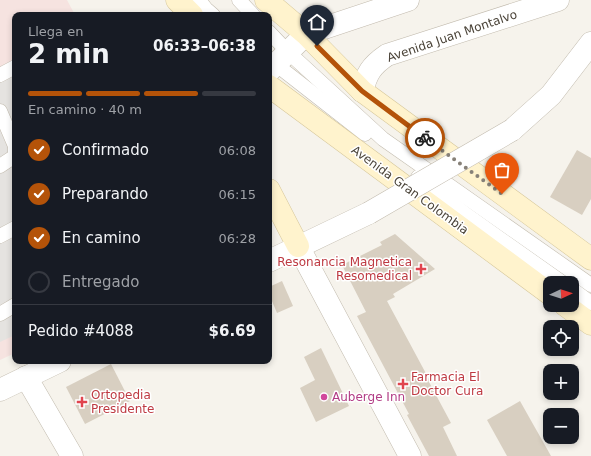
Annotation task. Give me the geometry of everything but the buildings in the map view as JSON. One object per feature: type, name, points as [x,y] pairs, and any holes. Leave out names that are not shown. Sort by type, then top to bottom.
[{"type":"main road","points":[[172,0],[178,12]]},
{"type":"main road","points":[[177,0],[189,12]]},
{"type":"main road","points":[[266,0],[306,34],[362,91],[591,260]]},
{"type":"main road","name":"Avenida Gran Colombia","points":[[272,88],[543,289]]},
{"type":"main road","points":[[272,196],[298,246]]},
{"type":"main road","points":[[575,312],[591,324]]},
{"type":"street","points":[[276,61],[306,34],[408,0]]},
{"type":"street","name":"Avenida Juan Montalvo","points":[[362,91],[365,79],[370,69],[387,55],[558,0]]},
{"type":"street","points":[[272,259],[369,213],[512,130],[551,95],[591,43]]},
{"type":"street","points":[[298,246],[410,456]]},
{"type":"street","points":[[0,390],[54,364]]},
{"type":"street","points":[[26,377],[72,456]]},
{"type":"lane","points":[[199,0],[210,12]]},
{"type":"lane","points":[[239,0],[250,12]]},
{"type":"lane","points":[[272,44],[276,61],[467,215],[553,276]]},
{"type":"lane","points":[[276,61],[383,139],[591,285]]},
{"type":"lane","points":[[0,75],[12,69]]},
{"type":"lane","points":[[0,110],[12,139]]},
{"type":"lane","points":[[0,166],[12,158]]},
{"type":"lane","points":[[0,236],[12,230]]},
{"type":"lane","points":[[579,294],[591,303]]},
{"type":"lane","points":[[0,314],[12,307]]},
{"type":"shaded area","points":[[0,0],[67,0],[73,12],[12,12],[12,354],[0,360]]},
{"type":"shaded area","points":[[12,73],[12,336],[0,342],[0,79]]},
{"type":"way so far","points":[[425,138],[502,194]]},
{"type":"place","name":"Resonancia Magnetica Resomedical","points":[[421,269]]},
{"type":"place","name":"Farmacia El Doctor Cura","points":[[403,384]]},
{"type":"place","name":"Auberge Inn","points":[[324,397]]},
{"type":"place","name":"Ortopedia Presidente","points":[[82,402]]},
{"type":"route","points":[[317,46],[362,91],[425,138]]}]
